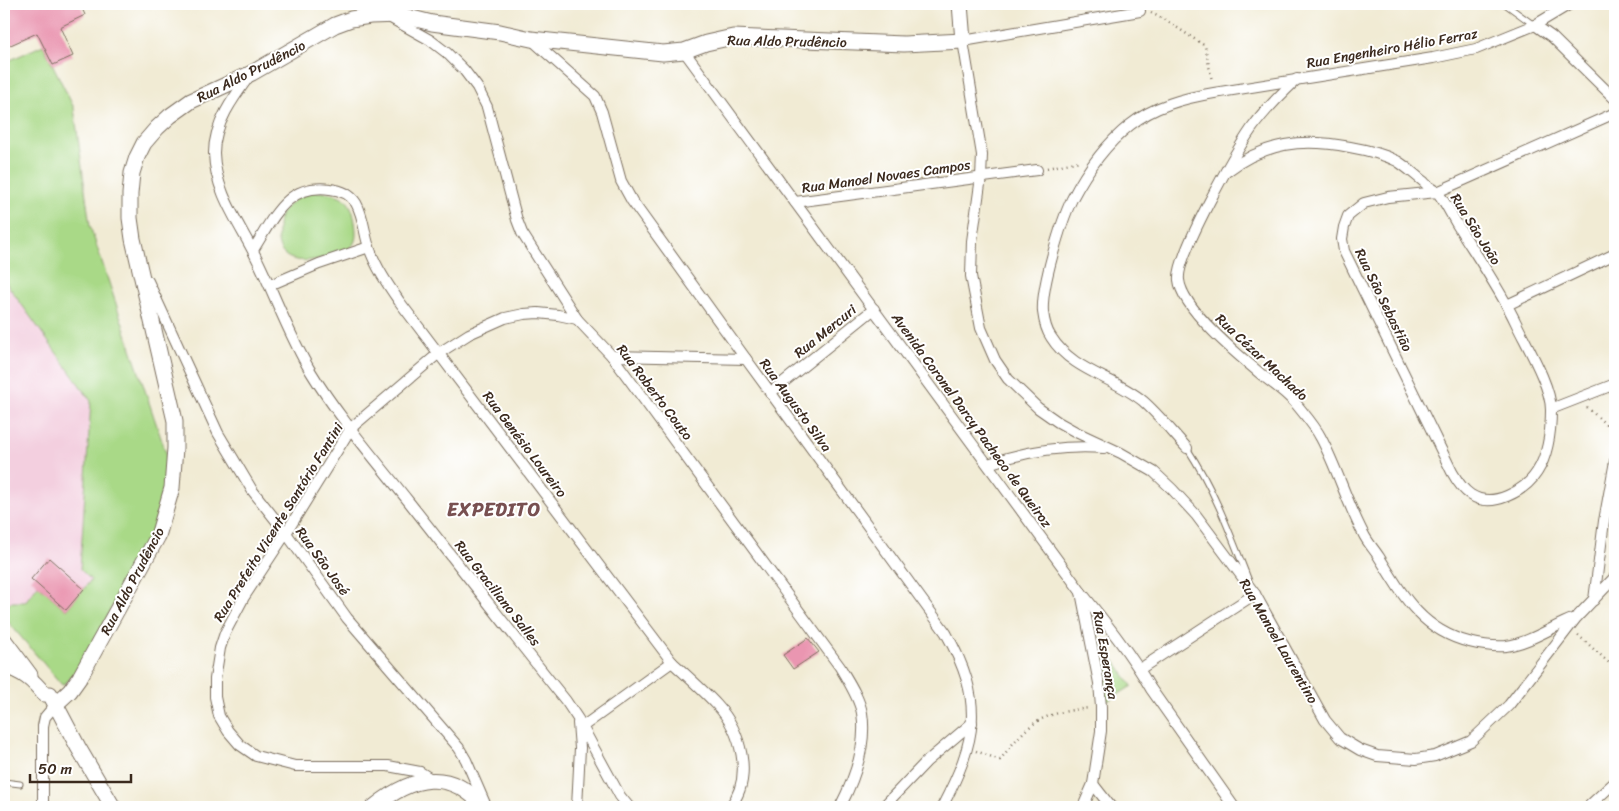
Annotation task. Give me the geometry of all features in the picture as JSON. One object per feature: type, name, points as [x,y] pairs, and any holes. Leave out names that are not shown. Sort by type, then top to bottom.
[{"type":"street","name":"Rua Manoel Laurentino","points":[[960,4],[963,41],[982,155],[981,177],[973,225],[971,276],[981,328],[995,360],[1008,379],[1038,408],[1076,432],[1121,453],[1154,472],[1196,515],[1255,594],[1313,699],[1340,738],[1360,750],[1377,756],[1397,759],[1435,756],[1471,741],[1509,705],[1576,618],[1615,577]]},
{"type":"street","name":"Rua Engenheiro Hélio Ferraz","points":[[1187,448],[1143,401],[1121,387],[1076,364],[1051,338],[1045,324],[1043,312],[1045,288],[1062,224],[1072,200],[1099,158],[1130,125],[1146,114],[1180,100],[1298,78],[1425,59],[1476,49],[1535,26],[1570,4]]},
{"type":"street","points":[[963,41],[1140,11]]},
{"type":"street","name":"Rua Aldo Prudêncio","points":[[50,699],[70,691],[80,677],[158,536],[172,488],[175,448],[174,421],[132,239],[130,194],[132,173],[137,157],[144,144],[170,116],[191,101],[252,73],[335,26],[351,19],[384,14],[400,15],[432,23],[500,32],[531,39],[655,52],[684,51],[706,43],[734,37],[904,44],[963,41]]},
{"type":"street","name":"Rua Roberto Couto","points":[[384,14],[430,40],[447,53],[477,87],[487,107],[522,233],[577,319],[612,356],[840,668],[849,683],[862,712],[862,724],[858,762],[852,785],[840,807]]},
{"type":"street","points":[[1535,26],[1552,37],[1615,99]]},
{"type":"street","name":"Rua Augusto Silva","points":[[531,39],[595,96],[602,112],[626,192],[946,633],[962,663],[973,709],[972,733],[964,760],[942,807]]},
{"type":"street","name":"Avenida Coronel Darcy Pacheco de Queiroz","points":[[684,51],[1140,670],[1151,690],[1234,807]]},
{"type":"street","name":"Rua Graciliano Salles","points":[[252,73],[230,101],[216,137],[214,151],[215,168],[233,217],[270,285],[299,351],[313,375],[351,428],[566,701],[580,723]]},
{"type":"street","name":"Rua Cézar Machado","points":[[1298,78],[1253,127],[1226,172],[1184,253],[1178,277],[1185,298],[1206,324],[1294,402],[1307,418],[1321,438],[1363,534],[1410,605],[1439,631],[1457,639],[1491,646],[1507,646],[1521,642],[1576,618]]},
{"type":"street","name":"Rua São Sebastião","points":[[1551,409],[1548,442],[1544,458],[1529,482],[1510,494],[1488,500],[1470,495],[1461,486],[1452,472],[1354,275],[1344,251],[1342,239],[1344,227],[1348,216],[1364,203],[1388,197],[1436,192],[1615,113]]},
{"type":"street","name":"Rua São João","points":[[1226,172],[1262,151],[1300,142],[1319,142],[1363,149],[1381,154],[1398,162],[1436,192],[1507,305],[1547,389],[1551,409]]},
{"type":"street","name":"Rua Manoel Novaes Campos","points":[[795,202],[1037,170]]},
{"type":"street","name":"Rua Genésio Loureiro","points":[[252,250],[285,201],[294,194],[317,188],[339,190],[350,196],[360,213],[369,247],[390,288],[672,662],[717,705],[728,719],[741,752],[744,769],[739,792],[730,807]]},
{"type":"street","points":[[270,285],[319,264],[369,247]]},
{"type":"street","points":[[1507,305],[1615,254]]},
{"type":"street","name":"Rua São José","points":[[138,260],[218,433],[252,490],[348,618],[459,748],[466,760],[485,807]]},
{"type":"street","name":"Rua Mercuri","points":[[770,393],[874,309]]},
{"type":"street","name":"Rua Prefeito Vicente Santório Fantini","points":[[431,779],[420,772],[388,766],[309,767],[282,764],[256,756],[240,745],[228,731],[219,716],[215,697],[215,671],[220,648],[232,618],[351,428],[439,353],[469,334],[504,318],[538,313],[577,319]]},
{"type":"street","points":[[612,356],[746,359]]},
{"type":"street","points":[[1551,409],[1615,384]]},
{"type":"street","points":[[988,464],[1032,451],[1060,448],[1099,448],[1121,453]]},
{"type":"street","points":[[1594,600],[1604,521],[1615,461]]},
{"type":"street","name":"Rua Esperança","points":[[1081,592],[1099,682],[1101,707],[1101,731],[1093,784],[1083,807]]},
{"type":"street","points":[[1140,670],[1255,594]]},
{"type":"street","points":[[4,640],[50,699],[113,807]]},
{"type":"street","points":[[580,723],[672,662]]},
{"type":"street","points":[[4,666],[24,674],[35,682],[50,699]]},
{"type":"street","points":[[43,807],[43,726],[50,699]]},
{"type":"street","points":[[883,807],[926,762],[972,722]]},
{"type":"street","points":[[576,807],[580,723]]},
{"type":"street","points":[[580,723],[620,796],[629,807]]},
{"type":"street","points":[[374,807],[393,792],[411,784],[431,779],[441,780],[469,792],[485,807]]},
{"type":"street","points":[[1588,807],[1615,782]]},
{"type":"street","points":[[1093,784],[1111,807]]},
{"type":"lane","points":[[1504,4],[1535,26]]},
{"type":"lane","points":[[1187,448],[1203,473],[1225,518],[1255,594]]},
{"type":"lane","points":[[4,782],[20,784]]},
{"type":"path","points":[[1140,11],[1156,15],[1205,46],[1214,93]]},
{"type":"path","points":[[1037,170],[1099,158]]},
{"type":"path","points":[[1577,398],[1615,433]]},
{"type":"path","points":[[1576,633],[1615,668]]},
{"type":"path","points":[[990,756],[1000,760],[1027,728],[1045,717],[1066,710],[1078,709]]},
{"type":"shaded area","points":[[43,45],[74,108],[90,226],[166,453],[168,475],[68,681],[62,685],[9,623],[6,616],[7,607],[4,602],[4,63]]},
{"type":"green space","points":[[43,45],[74,108],[90,226],[166,453],[168,475],[161,518],[83,660],[68,681],[62,685],[9,623],[6,615],[10,602],[25,602],[38,585],[66,610],[91,580],[80,569],[91,401],[4,280],[4,63]]},
{"type":"green space","points":[[306,191],[334,194],[346,200],[354,216],[356,233],[354,243],[349,249],[342,253],[310,260],[294,259],[281,251],[278,243],[280,216],[285,208]]},
{"type":"green space","points":[[1093,629],[1132,686],[1104,703]]},
{"type":"building","points":[[4,4],[80,4],[85,15],[60,27],[73,56],[53,65],[37,33],[4,48]]},
{"type":"building","points":[[49,558],[84,589],[66,610],[31,579]]},
{"type":"building","points":[[808,638],[819,652],[793,669],[783,655]]},
{"type":"district","name":"EXPEDITO","points":[[494,509]]}]
